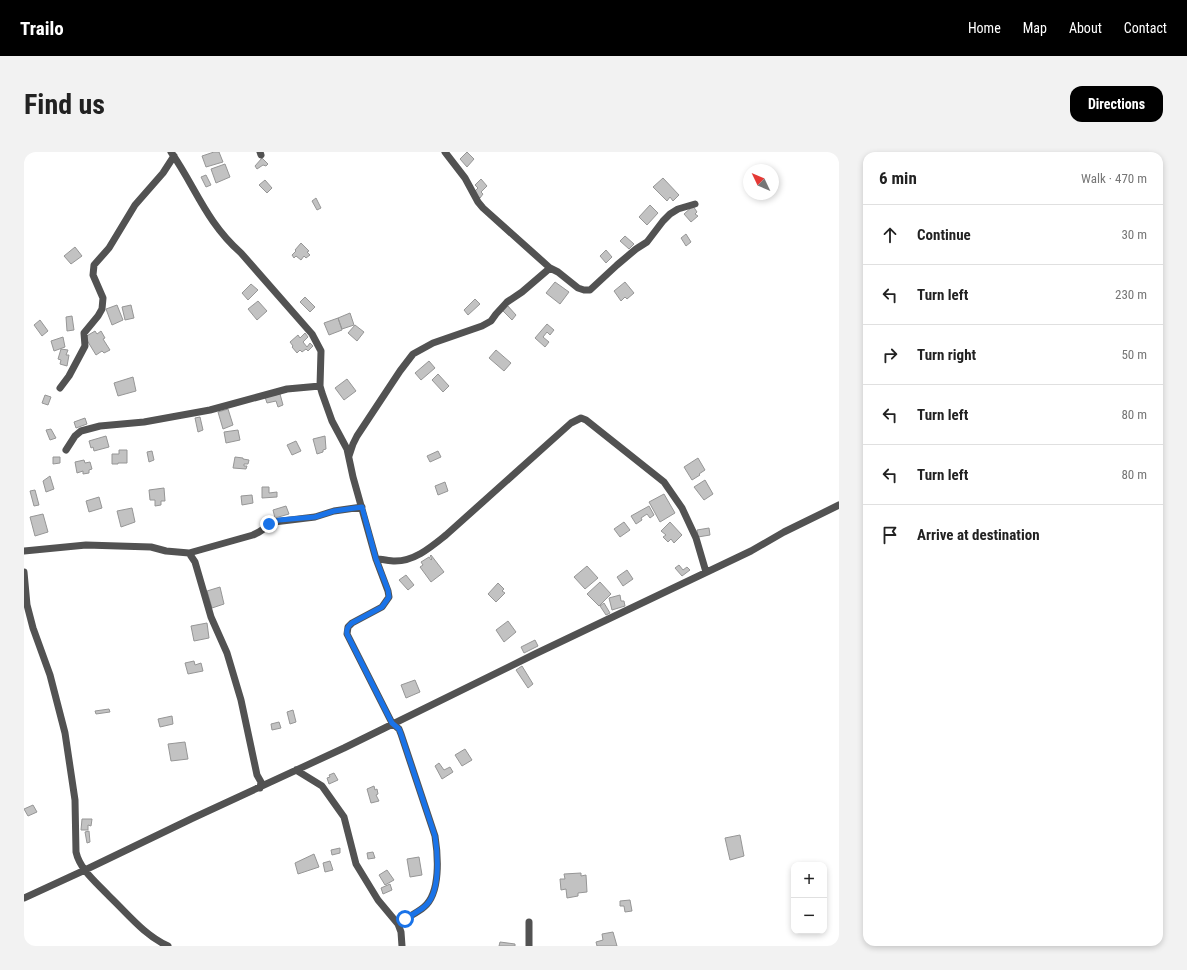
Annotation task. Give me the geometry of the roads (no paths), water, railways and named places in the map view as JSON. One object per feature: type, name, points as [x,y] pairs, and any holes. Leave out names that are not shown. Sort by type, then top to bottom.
[{"type":"street","points":[[445,152],[465,178],[478,202],[483,208],[550,268],[558,272],[578,288],[584,290],[590,290],[626,257],[647,242],[670,214],[678,209],[694,204]]},
{"type":"street","points":[[172,154],[200,203],[220,232],[312,334],[321,351],[320,386],[325,405],[347,449],[376,559],[388,590],[389,597],[382,607],[352,623],[348,626],[347,631],[392,723],[399,729],[435,836],[437,867],[434,890],[427,904],[423,908],[398,924]]},
{"type":"street","points":[[60,388],[69,376],[84,346],[84,333],[102,309],[103,298],[93,274],[94,265],[109,248],[136,205],[163,173],[172,154]]},
{"type":"street","points":[[349,458],[357,436],[400,371],[414,354],[433,342],[482,326],[491,321],[507,302],[522,292],[550,268]]},
{"type":"street","points":[[66,450],[75,436],[81,431],[100,426],[144,422],[210,410],[287,389],[320,386]]},
{"type":"street","points":[[376,559],[395,561],[402,560],[420,554],[430,548],[571,423],[581,418],[586,420],[664,482],[682,508],[696,538],[706,572]]},
{"type":"street","points":[[24,898],[260,788],[751,551],[784,532],[839,504]]},
{"type":"street","points":[[24,551],[86,545],[151,547],[166,551],[189,553],[253,535],[274,522],[315,517],[334,511],[362,507]]},
{"type":"street","points":[[189,553],[195,562],[211,617],[227,653],[241,700],[257,775],[261,782],[260,788]]},
{"type":"street","points":[[24,572],[27,605],[61,714],[75,800],[76,852],[78,860],[85,870],[124,912],[146,932],[168,946]]},
{"type":"street","points":[[296,770],[322,786],[344,817],[356,864],[378,900],[398,924],[401,932],[402,946]]},
{"type":"street","points":[[528,946],[529,922]]}]
